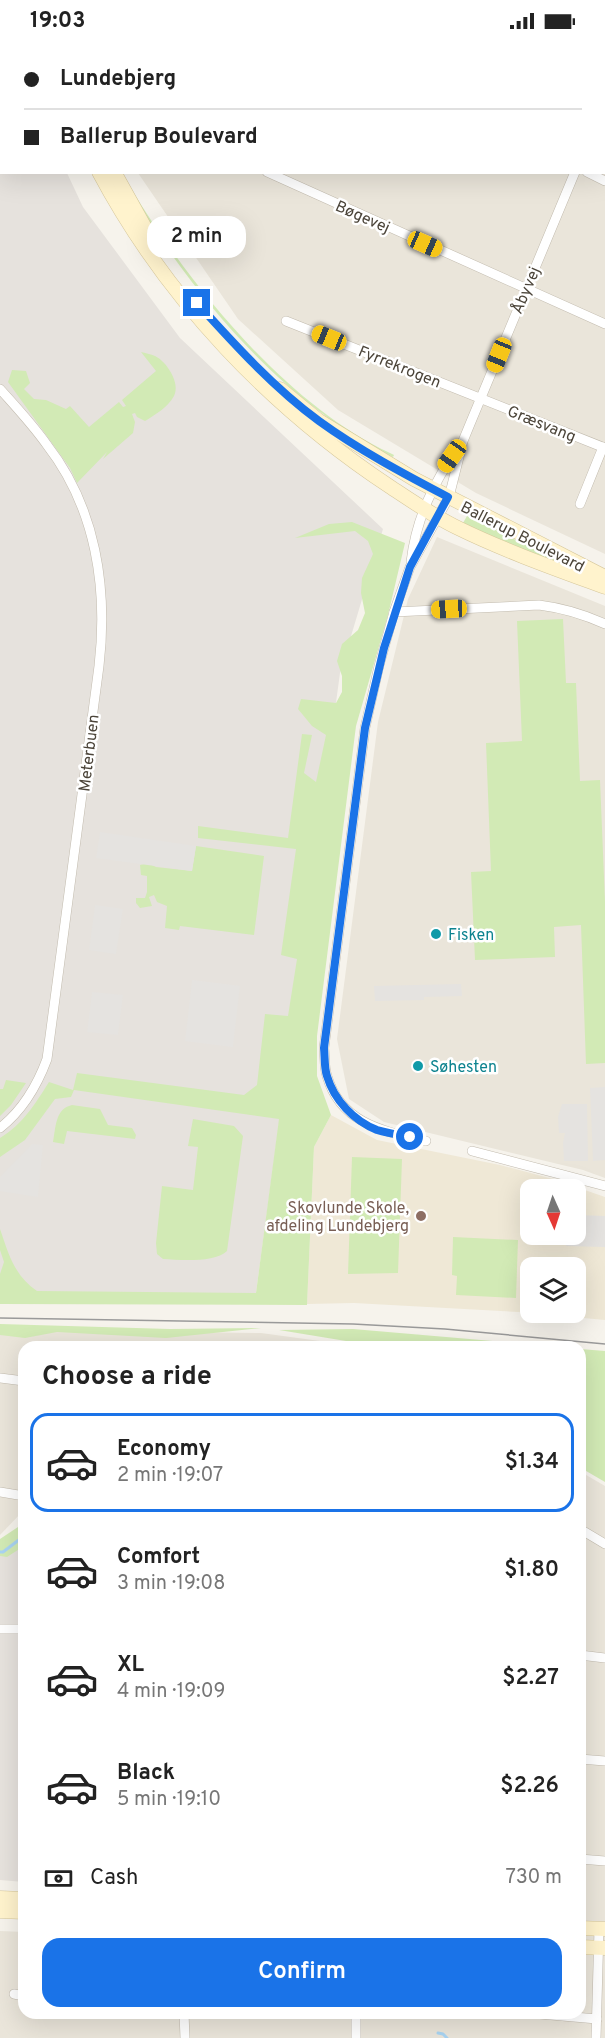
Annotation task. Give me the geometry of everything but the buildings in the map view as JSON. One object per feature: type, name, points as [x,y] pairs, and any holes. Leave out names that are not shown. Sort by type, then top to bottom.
[{"type":"street","name":"Ballerup Boulevard","points":[[100,174],[133,229],[190,308],[230,352],[306,424],[343,454],[438,518],[521,555],[605,587]]},
{"type":"street","name":"Ballerup Boulevard","points":[[115,174],[147,235],[167,264],[197,303],[235,345],[281,390],[319,421],[359,447],[432,489],[605,577]]},
{"type":"street","name":"Bøgevej","points":[[271,174],[605,324]]},
{"type":"street","name":"Åbyvej","points":[[410,567],[448,497],[463,441],[574,174]]},
{"type":"street","points":[[591,174],[605,181]]},
{"type":"street","name":"Fyrrekrogen","points":[[286,321],[481,398]]},
{"type":"street","name":"Meterbuen","points":[[0,389],[48,445],[66,473],[83,510],[95,546],[102,585],[103,618],[98,675],[47,1059],[32,1093],[20,1109],[0,1128]]},
{"type":"street","name":"Græsvang","points":[[481,398],[604,448],[580,504]]},
{"type":"street","name":"Åbyvej","points":[[410,567],[413,542],[423,508],[442,471],[463,441]]},
{"type":"street","points":[[410,567],[394,612],[365,728],[324,1048],[327,1075],[334,1092],[360,1121],[378,1130],[426,1140]]},
{"type":"street","points":[[394,612],[539,604],[582,613],[605,624]]},
{"type":"street","points":[[472,1151],[605,1186]]},
{"type":"street","points":[[0,1378],[18,1380]]},
{"type":"street","points":[[0,1492],[18,1495]]},
{"type":"street","points":[[586,1533],[605,1544]]},
{"type":"street","points":[[0,1629],[18,1629]]},
{"type":"street","points":[[586,1656],[605,1658]]},
{"type":"street","points":[[586,1759],[605,1761]]},
{"type":"street","points":[[586,1859],[605,1861]]},
{"type":"street","points":[[0,1898],[18,1899]]},
{"type":"street","points":[[0,1911],[18,1912]]},
{"type":"street","points":[[586,1928],[602,1929],[596,2038]]},
{"type":"street","points":[[586,1947],[602,1948]]},
{"type":"street","points":[[586,2018],[597,2019]]},
{"type":"street","points":[[184,2019],[185,2038]]},
{"type":"street","points":[[356,2019],[356,2038]]},
{"type":"shaded area","points":[[0,174],[67,174],[83,207],[180,338],[383,529],[340,673],[256,1293],[0,1300]]},
{"type":"shaded area","points":[[139,174],[605,174],[605,554],[476,493],[338,410],[238,319]]},
{"type":"shaded area","points":[[437,537],[605,606],[605,1178],[583,1170],[384,1122],[349,1099],[337,1039],[378,722],[408,599]]},
{"type":"shaded area","points":[[100,832],[196,846],[192,871],[96,858]]},
{"type":"shaded area","points":[[95,905],[123,909],[116,954],[89,950]]},
{"type":"shaded area","points":[[192,980],[240,986],[233,1047],[185,1041]]},
{"type":"shaded area","points":[[461,984],[462,996],[424,997],[424,1000],[375,1001],[374,986]]},
{"type":"shaded area","points":[[92,992],[123,995],[118,1035],[87,1032]]},
{"type":"shaded area","points":[[605,1087],[605,1160],[593,1161],[590,1088]]},
{"type":"shaded area","points":[[562,1104],[587,1104],[588,1161],[564,1161],[565,1133],[559,1133],[558,1117]]},
{"type":"shaded area","name":"Skovlunde Skole, afdeling Lundebjerg","points":[[331,1115],[377,1140],[500,1165],[553,1179],[520,1179],[520,1245],[586,1245],[586,1190],[605,1197],[605,1320],[586,1318],[586,1257],[520,1257],[520,1312],[354,1303],[307,1304],[314,1147]]},
{"type":"shaded area","points":[[32,1144],[43,1145],[38,1197],[0,1191],[0,1177]]},
{"type":"shaded area","points":[[586,1215],[605,1216],[605,1247],[566,1246],[586,1245]]},
{"type":"shaded area","points":[[0,1329],[261,1333],[320,1341],[18,1341],[18,1516],[0,1535]]},
{"type":"shaded area","points":[[586,1475],[605,1486],[605,2038],[0,2038],[0,1931],[18,1932],[18,2019],[586,2019]]},
{"type":"shaded area","points":[[18,1545],[18,1882],[0,1880],[0,1555]]},
{"type":"green space","points":[[120,174],[123,174],[173,252],[237,332],[273,369],[311,402],[350,431],[394,455],[393,457],[350,433],[310,404],[272,371],[236,335],[203,296],[145,215]]},
{"type":"green space","points":[[141,352],[155,356],[168,367],[176,385],[174,396],[165,407],[145,421],[137,417],[135,413],[132,414],[135,422],[133,433],[103,459],[107,452],[77,483],[70,468],[8,382],[12,370],[26,371],[30,383],[24,389],[34,399],[46,400],[66,409],[70,406],[89,427],[119,402],[123,407],[126,406],[122,400],[156,371]]},
{"type":"green space","points":[[467,516],[605,580],[515,547],[463,523]]},
{"type":"green space","points":[[352,522],[405,543],[388,615],[356,726],[317,1036],[317,1076],[331,1115],[314,1147],[307,1305],[0,1304],[0,1274],[4,1262],[0,1250],[0,1229],[18,1271],[37,1291],[256,1293],[279,1119],[74,1090],[71,1097],[55,1099],[25,1140],[0,1157],[0,1138],[22,1120],[49,1082],[73,1090],[77,1073],[244,1095],[257,1085],[265,1014],[288,1016],[297,959],[281,955],[296,849],[198,838],[198,826],[288,838],[302,734],[312,735],[304,773],[316,782],[326,735],[312,726],[298,709],[301,699],[336,703],[342,692],[342,676],[337,661],[342,644],[358,630],[365,613],[361,593],[362,578],[373,554],[368,541],[355,531],[295,538],[329,524]]},
{"type":"green space","points":[[563,619],[566,683],[576,683],[580,781],[600,780],[605,902],[605,1063],[586,1064],[581,925],[554,927],[555,957],[475,960],[471,872],[491,871],[486,743],[522,741],[517,621]]},
{"type":"green space","points":[[196,846],[264,856],[254,935],[180,926],[179,930],[165,928],[167,906],[157,902],[154,895],[149,897],[152,906],[140,908],[136,903],[136,898],[145,898],[147,892],[147,876],[141,875],[140,865],[148,863],[156,867],[192,871]]},
{"type":"green space","points":[[6,1080],[26,1083],[11,1105],[0,1116],[0,1089],[3,1089]]},
{"type":"green space","points":[[72,1105],[100,1109],[108,1125],[132,1128],[136,1135],[135,1139],[67,1131],[64,1144],[53,1142],[59,1115],[62,1110]]},
{"type":"green space","points":[[193,1119],[234,1126],[243,1136],[227,1251],[222,1255],[206,1259],[163,1259],[157,1254],[156,1243],[162,1186],[193,1190],[198,1147],[188,1146]]},
{"type":"green space","points":[[352,1157],[402,1159],[398,1273],[348,1274]]},
{"type":"green space","points":[[453,1237],[518,1240],[516,1298],[456,1295],[457,1276],[452,1275]]},
{"type":"green space","points":[[0,1324],[170,1329],[261,1328],[166,1338],[57,1332],[25,1338],[0,1335]]},
{"type":"green space","points":[[353,1329],[492,1341],[346,1341],[279,1330]]},
{"type":"green space","points":[[586,1349],[605,1351],[605,1482],[586,1471]]},
{"type":"green space","points":[[18,1527],[18,1550],[7,1557],[0,1556],[0,1539]]},
{"type":"waterway","points":[[0,1552],[18,1541]]},
{"type":"waterway","points":[[438,2033],[447,2038]]},
{"type":"tram line","points":[[0,1318],[353,1324],[445,1329],[573,1341]]},
{"type":"tram line","points":[[586,1342],[605,1344]]},
{"type":"place","name":"Fisken","points":[[436,934]]},
{"type":"place","name":"Søhesten","points":[[418,1066]]},
{"type":"place","name":"Skovlunde Skole, afdeling Lundebjerg","points":[[421,1216]]},
{"type":"route","points":[[197,303],[235,345],[281,390],[319,421],[377,458],[448,497],[410,567],[394,612],[374,687],[365,728],[324,1048],[327,1075],[334,1092],[347,1109],[360,1121],[378,1130],[410,1137]]}]
